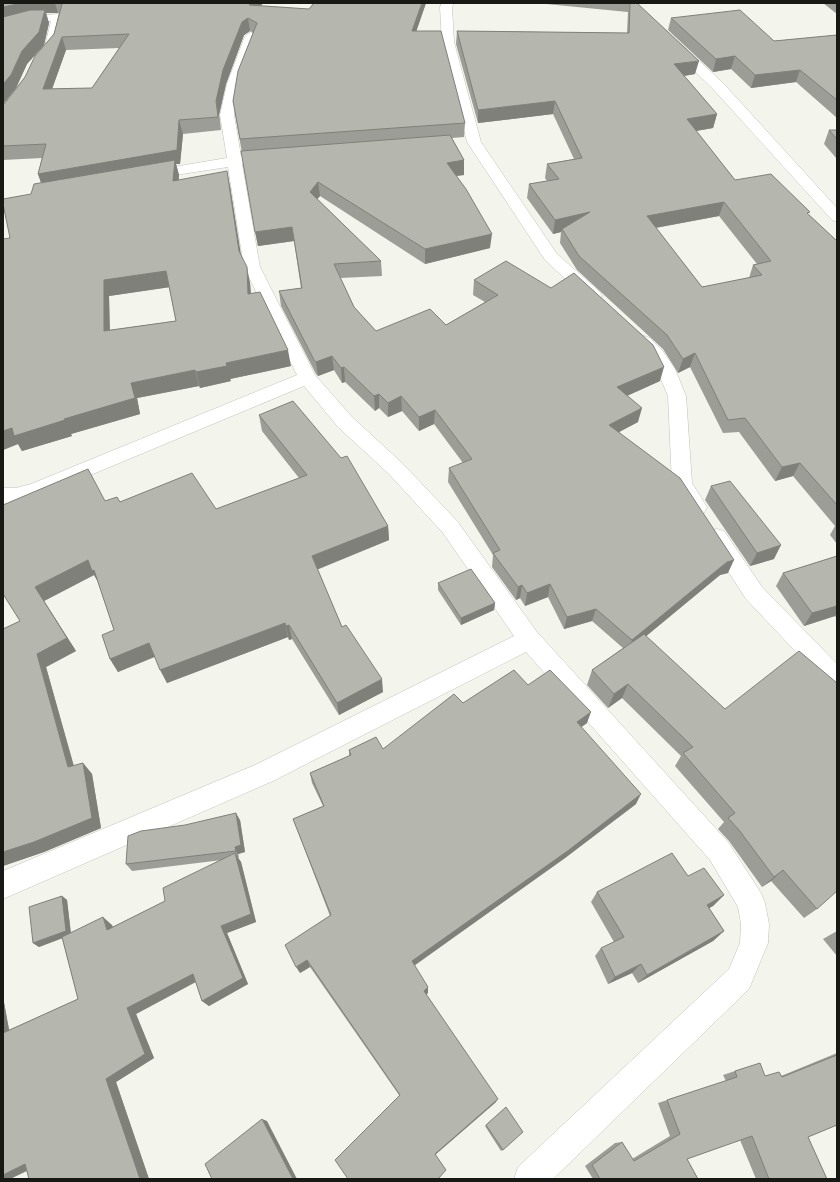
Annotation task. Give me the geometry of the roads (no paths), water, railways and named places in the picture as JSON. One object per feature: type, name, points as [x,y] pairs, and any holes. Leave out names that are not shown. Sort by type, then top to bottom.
[{"type":"street","points":[[448,3],[446,7],[448,42],[466,143],[551,257],[606,307]]},
{"type":"street","points":[[3,26],[34,19],[58,17],[52,46],[32,68]]},
{"type":"street","points":[[251,36],[232,84],[227,115],[252,267],[307,378],[346,422],[396,469],[450,527],[530,639],[719,851],[751,903],[755,924],[754,943],[739,979],[530,1179]]},
{"type":"street","points":[[667,38],[718,86],[837,217]]},
{"type":"street","points":[[134,178],[235,160],[266,158]]},
{"type":"street","points":[[634,332],[656,354],[666,369],[677,396],[682,484],[754,593],[837,680]]},
{"type":"street","points":[[3,496],[16,496],[38,490],[307,378]]},
{"type":"street","points":[[3,885],[264,773],[530,639]]}]
